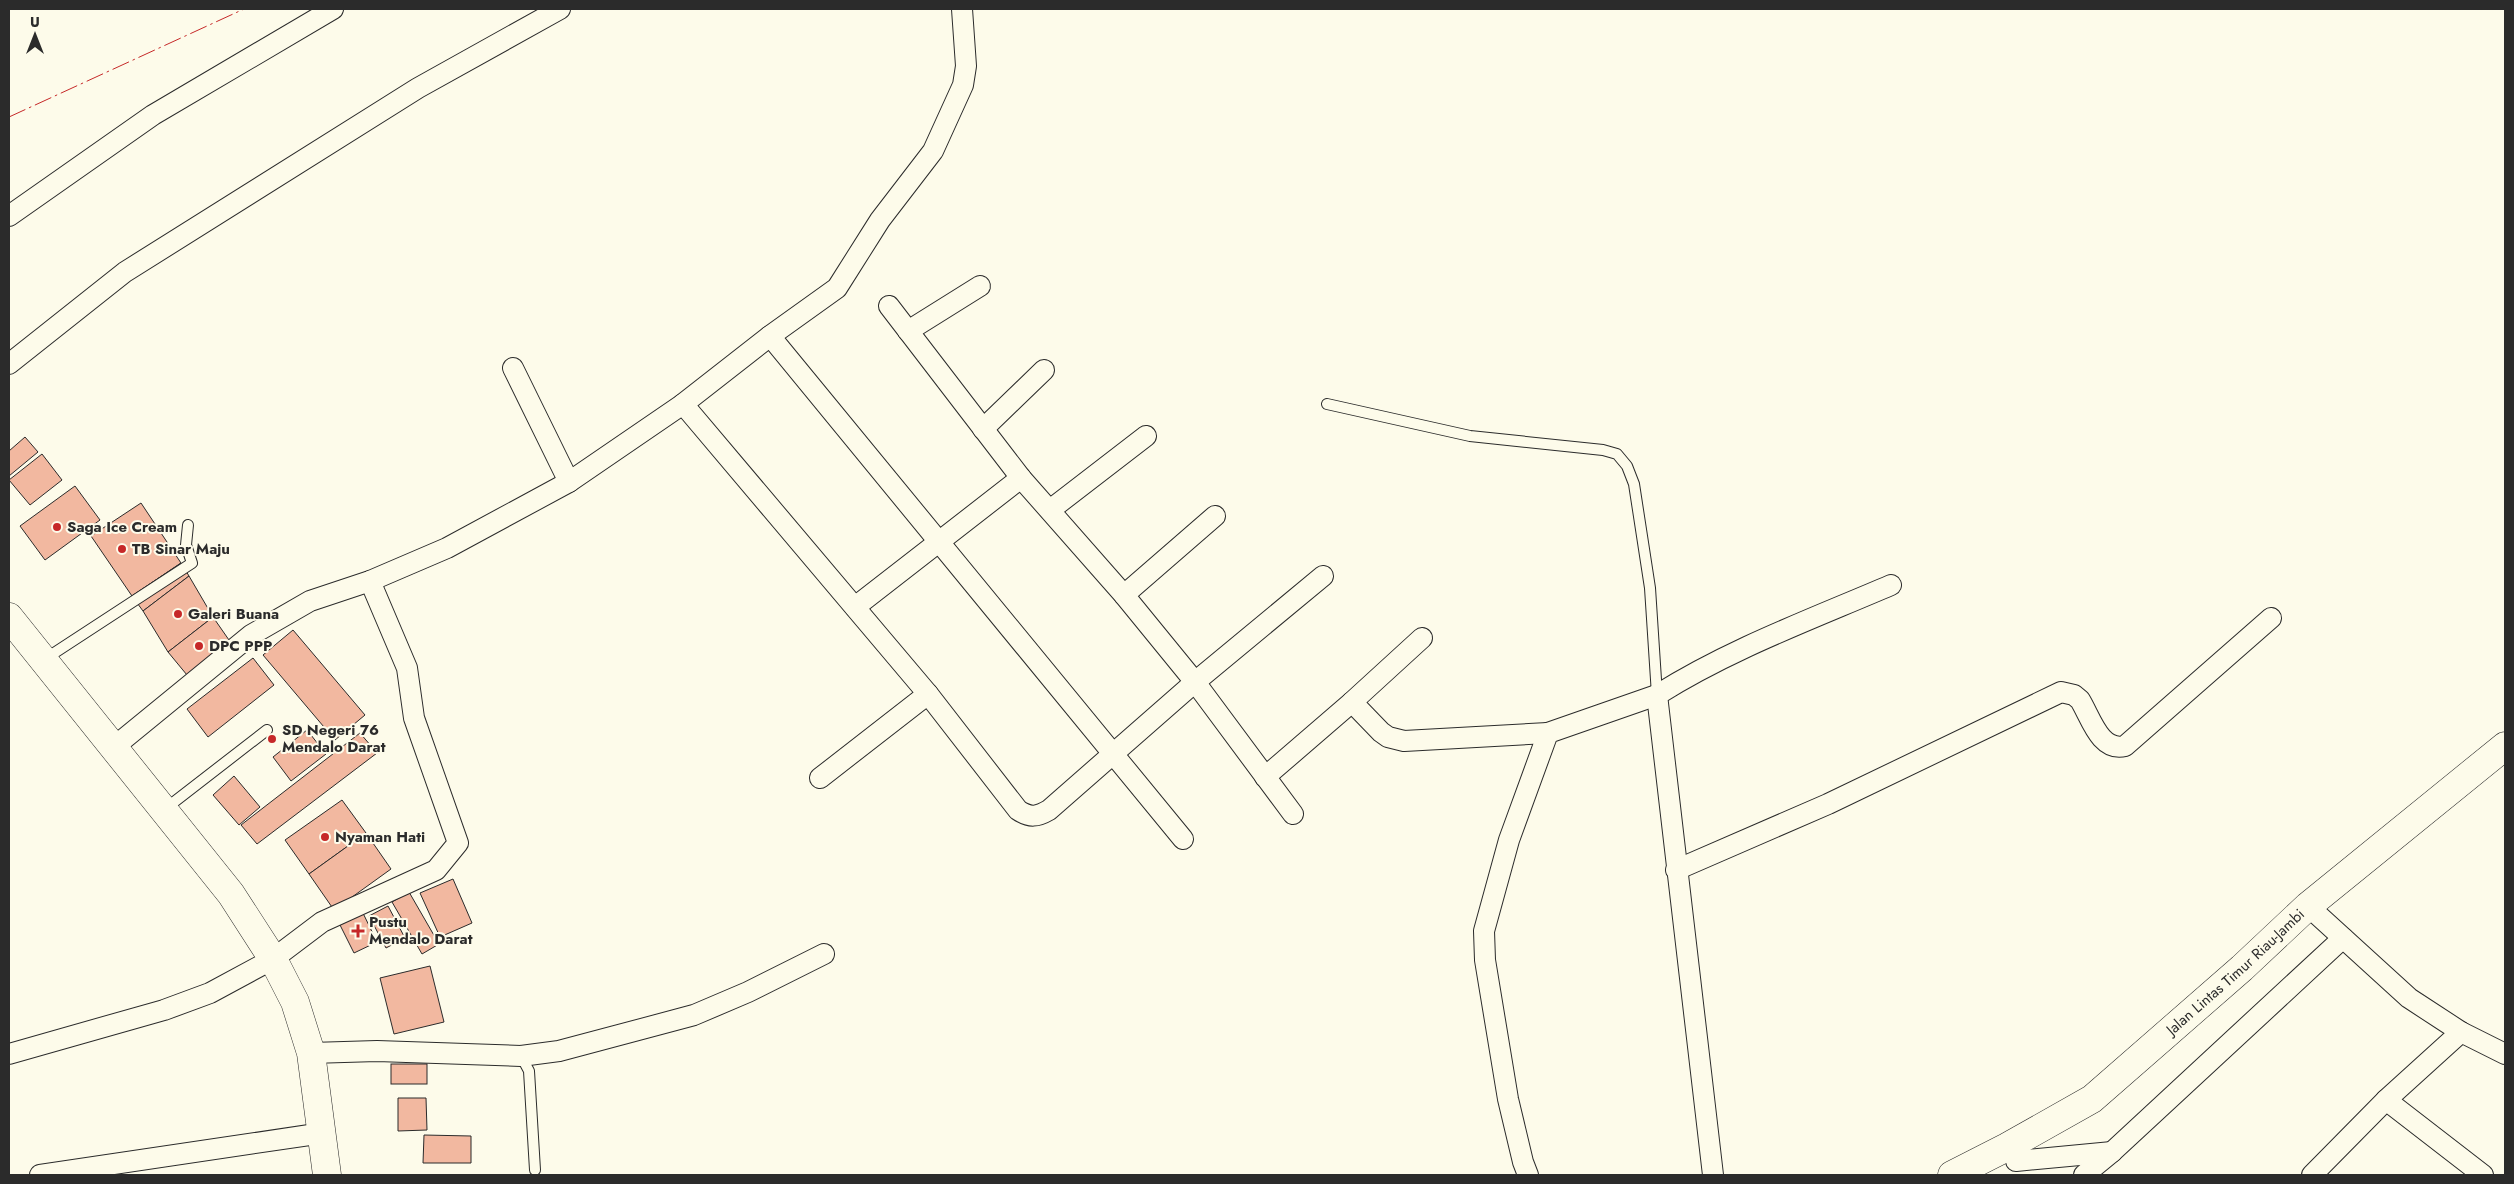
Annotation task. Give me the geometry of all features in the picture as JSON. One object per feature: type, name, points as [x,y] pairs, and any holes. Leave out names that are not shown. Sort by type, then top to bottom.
[{"type":"highway","points":[[9,617],[165,809],[231,894],[273,959],[295,1002],[311,1053],[323,1133],[326,1175]]},
{"type":"highway","name":"Jalan Lintas Timur Riau-Jambi","points":[[1952,1175],[2012,1161],[2092,1099],[2242,968],[2308,906],[2505,746]]},
{"type":"street","points":[[9,216],[153,115],[333,9]]},
{"type":"street","points":[[9,364],[124,272],[418,88],[560,9]]},
{"type":"street","points":[[114,747],[251,635],[310,601],[370,581],[447,548],[569,482],[683,404],[770,336],[837,288],[880,220],[933,151],[963,85],[966,66],[962,9]]},
{"type":"street","points":[[908,331],[980,286]]},
{"type":"street","points":[[889,306],[1021,478],[1124,595],[1195,682],[1293,814]]},
{"type":"street","points":[[770,336],[1183,839]]},
{"type":"street","points":[[512,368],[569,482]]},
{"type":"street","points":[[983,429],[1044,370]]},
{"type":"street","points":[[683,404],[928,694],[1018,810],[1026,816],[1039,816],[1049,810],[1195,682],[1323,576]]},
{"type":"street","points":[[1050,510],[1146,436]]},
{"type":"street","points":[[855,607],[1021,478]]},
{"type":"street","points":[[1124,595],[1215,516]]},
{"type":"street","points":[[9,1054],[164,1010],[210,993],[273,959],[322,922],[436,870],[458,843],[414,718],[407,668],[370,581]]},
{"type":"street","points":[[1352,702],[1381,732],[1388,737],[1404,740],[1548,733],[1657,695],[1695,671],[1737,651],[1891,585]]},
{"type":"street","points":[[1676,870],[1828,804],[2061,692],[2067,692],[2080,700],[2105,743],[2114,748],[2125,746],[2271,618]]},
{"type":"street","points":[[1265,777],[1352,702],[1422,638]]},
{"type":"street","points":[[820,778],[928,694]]},
{"type":"street","points":[[1657,695],[1668,775],[1676,870],[1713,1175]]},
{"type":"street","points":[[1528,1175],[1523,1162],[1508,1099],[1485,960],[1484,931],[1510,840],[1548,733]]},
{"type":"street","points":[[2308,906],[2409,998],[2461,1032],[2505,1054]]},
{"type":"street","points":[[2084,1175],[2112,1152],[2343,938]]},
{"type":"street","points":[[311,1053],[377,1051],[521,1056],[559,1052],[694,1014],[748,992],[824,954]]},
{"type":"street","points":[[2312,1175],[2386,1100],[2461,1032]]},
{"type":"street","points":[[2386,1100],[2483,1175]]},
{"type":"street","points":[[40,1175],[323,1133]]},
{"type":"street","points":[[2012,1161],[2112,1152]]},
{"type":"lane","points":[[1327,404],[1470,436],[1603,450],[1617,454],[1626,466],[1634,484],[1650,588],[1657,695]]},
{"type":"lane","points":[[44,659],[192,563],[186,545],[188,525]]},
{"type":"lane","points":[[165,809],[267,730]]},
{"type":"lane","points":[[521,1056],[530,1071],[535,1170]]},
{"type":"building","points":[[25,437],[38,452],[9,476],[9,451]]},
{"type":"building","points":[[42,454],[62,480],[30,505],[9,480]]},
{"type":"building","points":[[75,486],[100,520],[45,560],[20,526]]},
{"type":"building","points":[[141,503],[181,563],[132,596],[91,536]]},
{"type":"building","points":[[181,563],[189,576],[143,611],[132,596]]},
{"type":"building","name":"Galeri Buana","points":[[189,576],[213,617],[168,652],[143,611]]},
{"type":"building","name":"DPC PPP","points":[[213,617],[229,640],[187,675],[168,652]]},
{"type":"building","points":[[293,630],[365,715],[335,740],[263,655]]},
{"type":"building","points":[[253,658],[274,685],[208,737],[187,709]]},
{"type":"building","points":[[307,730],[326,754],[291,781],[273,757]]},
{"type":"building","points":[[360,733],[377,753],[257,844],[241,825]]},
{"type":"building","points":[[234,776],[260,807],[239,825],[213,795]]},
{"type":"building","name":"Nyaman Hati","points":[[342,800],[366,833],[309,874],[285,840]]},
{"type":"building","points":[[366,833],[391,869],[334,910],[309,874]]},
{"type":"building","points":[[453,879],[472,923],[440,937],[420,893]]},
{"type":"building","points":[[409,892],[439,944],[422,954],[392,902]]},
{"type":"building","points":[[388,906],[405,938],[386,948],[369,916]]},
{"type":"building","name":"Pustu Mendalo Darat","points":[[361,909],[377,942],[354,953],[338,921]]},
{"type":"building","points":[[430,966],[444,1022],[394,1034],[380,978]]},
{"type":"building","points":[[391,1064],[427,1064],[427,1084],[391,1084]]},
{"type":"building","points":[[398,1098],[426,1098],[427,1130],[398,1131]]},
{"type":"building","points":[[424,1135],[471,1136],[471,1163],[423,1163]]},
{"type":"power","points":[[9,117],[244,9]]},
{"type":"place","name":"Saga Ice Cream","points":[[57,527]]},
{"type":"place","name":"TB Sinar Maju","points":[[122,549]]},
{"type":"place","name":"Galeri Buana","points":[[178,614]]},
{"type":"place","name":"DPC PPP","points":[[199,646]]},
{"type":"place","name":"SD Negeri 76 Mendalo Darat","points":[[272,739]]},
{"type":"place","name":"Nyaman Hati","points":[[325,837]]},
{"type":"place","name":"Pustu Mendalo Darat","points":[[358,931]]}]
